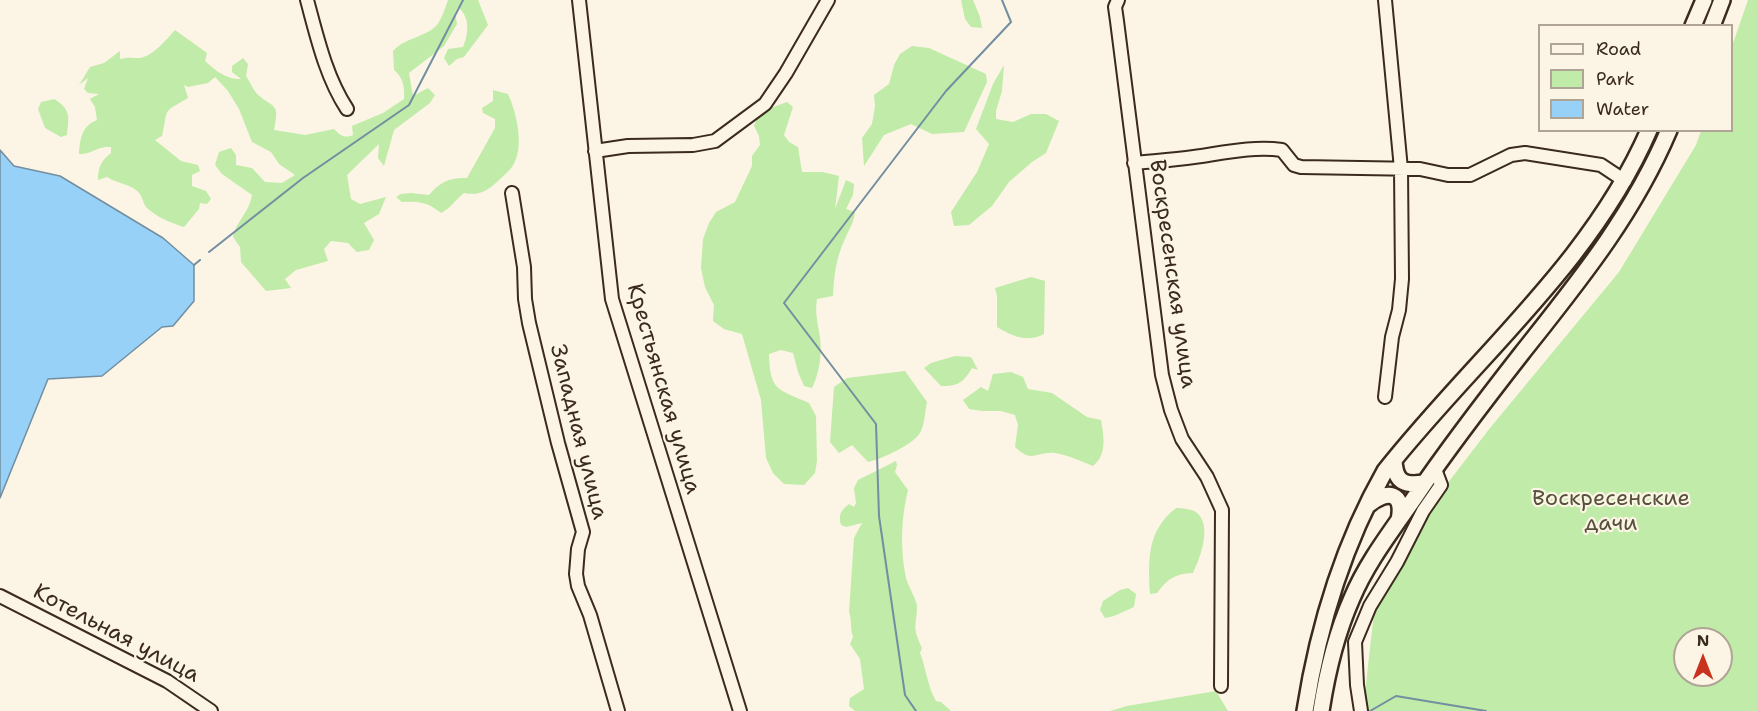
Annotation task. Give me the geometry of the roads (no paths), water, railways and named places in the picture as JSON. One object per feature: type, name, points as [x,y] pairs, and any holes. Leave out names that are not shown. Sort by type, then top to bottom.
[{"type":"main road","points":[[1713,24],[1722,0]]},
{"type":"main road","points":[[1694,24],[1702,1]]},
{"type":"main road","points":[[1305,711],[1324,618],[1343,562],[1385,471],[1577,252],[1625,181],[1648,132]]},
{"type":"main road","points":[[1321,711],[1332,654],[1365,571],[1424,483],[1615,232],[1639,194],[1668,132]]},
{"type":"main road","points":[[1394,460],[1395,472],[1399,479],[1406,483],[1424,483]]},
{"type":"main road","points":[[1368,505],[1377,497],[1390,495],[1400,504],[1399,520]]},
{"type":"street","points":[[307,0],[317,39],[337,93],[347,109]]},
{"type":"street","name":"Крестьянская улица","points":[[579,0],[612,299],[740,711]]},
{"type":"street","points":[[596,152],[628,146],[693,145],[715,141],[765,104],[786,73],[828,0]]},
{"type":"street","name":"Воскресенская улица","points":[[1118,0],[1115,7],[1162,375],[1171,410],[1182,439],[1207,477],[1222,510],[1221,686]]},
{"type":"street","points":[[1384,397],[1402,279],[1401,169],[1385,0]]},
{"type":"street","points":[[1134,163],[1270,149],[1282,150],[1294,165],[1301,167],[1420,169],[1448,175],[1470,175],[1511,155],[1525,153],[1601,165],[1625,181]]},
{"type":"street","name":"Западная улица","points":[[512,193],[524,267],[525,299],[529,323],[558,443],[583,532],[578,549],[576,574],[578,586],[590,615],[618,711]]},
{"type":"street","points":[[1361,711],[1355,642],[1370,606],[1423,511],[1442,485],[1435,469]]},
{"type":"street","name":"Котельная улица","points":[[0,596],[167,681],[211,711]]},
{"type":"water","points":[[0,150],[14,166],[60,176],[163,238],[194,265],[194,301],[173,326],[162,327],[102,376],[48,379],[0,498]]},
{"type":"waterway","points":[[209,252],[303,178],[409,105],[463,0]]},
{"type":"waterway","points":[[916,711],[905,695],[879,516],[876,424],[784,303],[946,91],[1011,22],[1002,0]]},
{"type":"waterway","points":[[194,265],[200,260]]},
{"type":"waterway","points":[[1370,711],[1396,696],[1486,711]]},
{"type":"park label","name":"Воскресенские дачи","points":[[1611,512]]}]
